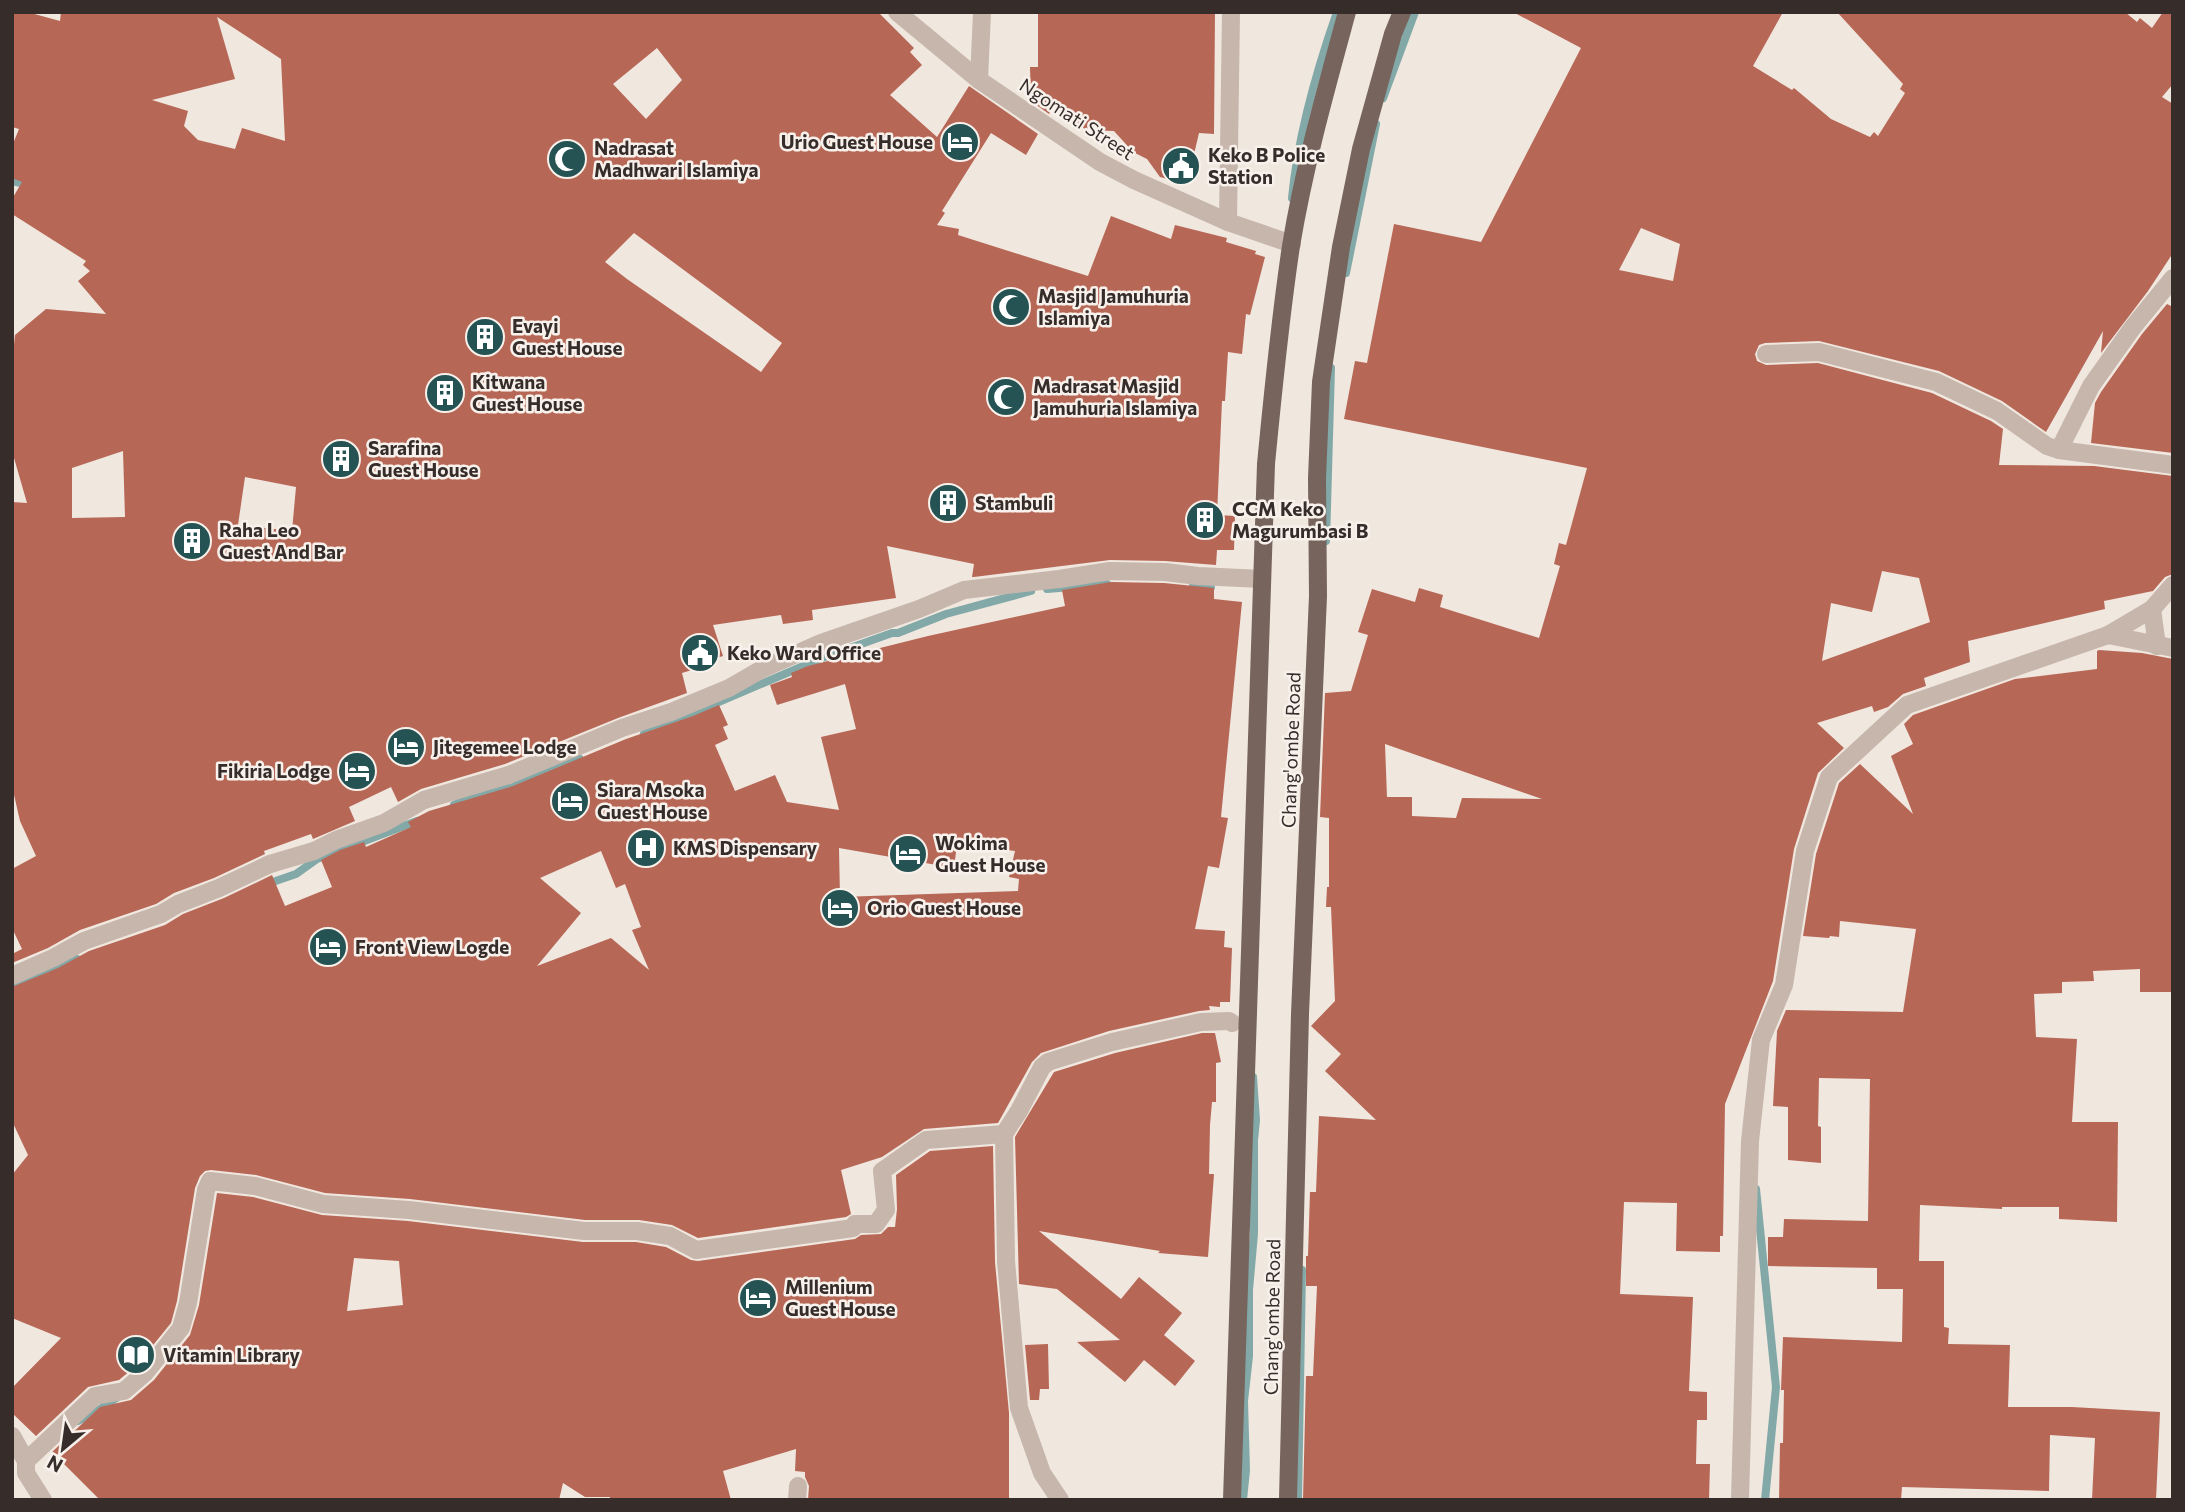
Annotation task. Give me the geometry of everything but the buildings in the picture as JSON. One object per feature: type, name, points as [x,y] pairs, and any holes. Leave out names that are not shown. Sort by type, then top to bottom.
[{"type":"main road","name":"Chang'ombe Road","points":[[1232,1500],[1266,464],[1274,376],[1292,244],[1314,137],[1347,12]]},
{"type":"main road","name":"Chang'ombe Road","points":[[1288,1500],[1300,1014],[1318,596],[1317,478],[1321,382],[1341,247],[1361,149],[1392,34],[1402,12]]},
{"type":"street","name":"Ngomati Street","points":[[897,12],[979,80],[1100,162],[1228,222],[1292,244]]},
{"type":"street","points":[[979,80],[982,12]]},
{"type":"street","points":[[1228,222],[1231,12]]},
{"type":"street","points":[[2059,450],[2091,386],[2133,327],[2173,278]]},
{"type":"street","points":[[1766,354],[1819,352],[1936,382],[1997,411],[2047,446],[2059,450],[2173,465]]},
{"type":"street","points":[[12,976],[53,958],[84,940],[160,914],[270,864],[314,852],[336,840],[384,823],[424,800],[509,775],[622,728],[729,688],[762,669],[821,643],[919,609],[964,590],[1110,571],[1262,579]]},
{"type":"street","points":[[1740,1500],[1750,1141],[1761,1040],[1784,985],[1805,851],[1829,777],[1907,705],[2108,635],[2151,609],[2173,585]]},
{"type":"street","points":[[2151,609],[2165,647]]},
{"type":"street","points":[[2108,635],[2165,647]]},
{"type":"street","points":[[1060,1500],[1042,1473],[1019,1408],[1006,1261],[1004,1134],[1042,1067],[1048,1062],[1112,1042],[1201,1022],[1232,1023]]},
{"type":"street","points":[[12,1486],[26,1467],[95,1396],[124,1391],[145,1373],[181,1328],[188,1303],[204,1197],[210,1181],[255,1186],[323,1204],[409,1210],[584,1231],[637,1231],[670,1237],[696,1250],[853,1228],[855,1224],[862,1222],[876,1224],[886,1210],[882,1171],[926,1140],[1004,1134]]},
{"type":"street","points":[[12,1436],[43,1500]]},
{"type":"waterway","points":[[1292,198],[1309,104],[1337,12]]},
{"type":"waterway","points":[[1383,98],[1415,12]]},
{"type":"waterway","points":[[1346,273],[1376,124]]},
{"type":"waterway","points":[[12,181],[31,186]]},
{"type":"waterway","points":[[1326,541],[1331,368]]},
{"type":"waterway","points":[[1047,589],[1107,584]]},
{"type":"waterway","points":[[1193,586],[1211,587]]},
{"type":"waterway","points":[[644,734],[822,658],[946,614],[1031,591]]},
{"type":"waterway","points":[[454,805],[478,794],[518,783],[580,759]]},
{"type":"waterway","points":[[264,885],[296,874],[317,859],[417,821]]},
{"type":"waterway","points":[[12,985],[77,959]]},
{"type":"waterway","points":[[1253,1077],[1256,1120],[1254,1231]]},
{"type":"waterway","points":[[1756,1189],[1776,1387],[1765,1500]]},
{"type":"waterway","points":[[1243,1500],[1246,1470],[1244,1401],[1249,1356],[1249,1290],[1254,1234]]},
{"type":"waterway","points":[[1298,1500],[1302,1270]]},
{"type":"waterway","points":[[78,1421],[118,1397]]},
{"type":"place","name":"Urio Guest House","points":[[960,142]]},
{"type":"place","name":"Nadrasat Madhwari Islamiya","points":[[567,159]]},
{"type":"place","name":"Keko B Police Station","points":[[1181,166]]},
{"type":"place","name":"Masjid Jamuhuria Islamiya","points":[[1011,307]]},
{"type":"place","name":"Evayi Guest House","points":[[485,337]]},
{"type":"place","name":"Kitwana Guest House","points":[[445,393]]},
{"type":"place","name":"Madrasat Masjid Jamuhuria Islamiya","points":[[1006,397]]},
{"type":"place","name":"Sarafina Guest House","points":[[341,459]]},
{"type":"place","name":"Stambuli","points":[[948,503]]},
{"type":"place","name":"CCM Keko Magurumbasi B","points":[[1205,520]]},
{"type":"place","name":"Raha Leo Guest And Bar","points":[[192,541]]},
{"type":"place","name":"Keko Ward Office","points":[[700,653]]},
{"type":"place","name":"Jitegemee Lodge","points":[[406,747]]},
{"type":"place","name":"Fikiria Lodge","points":[[357,771]]},
{"type":"place","name":"Siara Msoka Guest House","points":[[570,801]]},
{"type":"place","name":"KMS Dispensary","points":[[646,848]]},
{"type":"place","name":"Wokima Guest House","points":[[908,854]]},
{"type":"place","name":"Orio Guest House","points":[[840,908]]},
{"type":"place","name":"Front View Logde","points":[[328,947]]},
{"type":"place","name":"Millenium Guest House","points":[[758,1298]]},
{"type":"place","name":"Vitamin Library","points":[[136,1355]]}]
